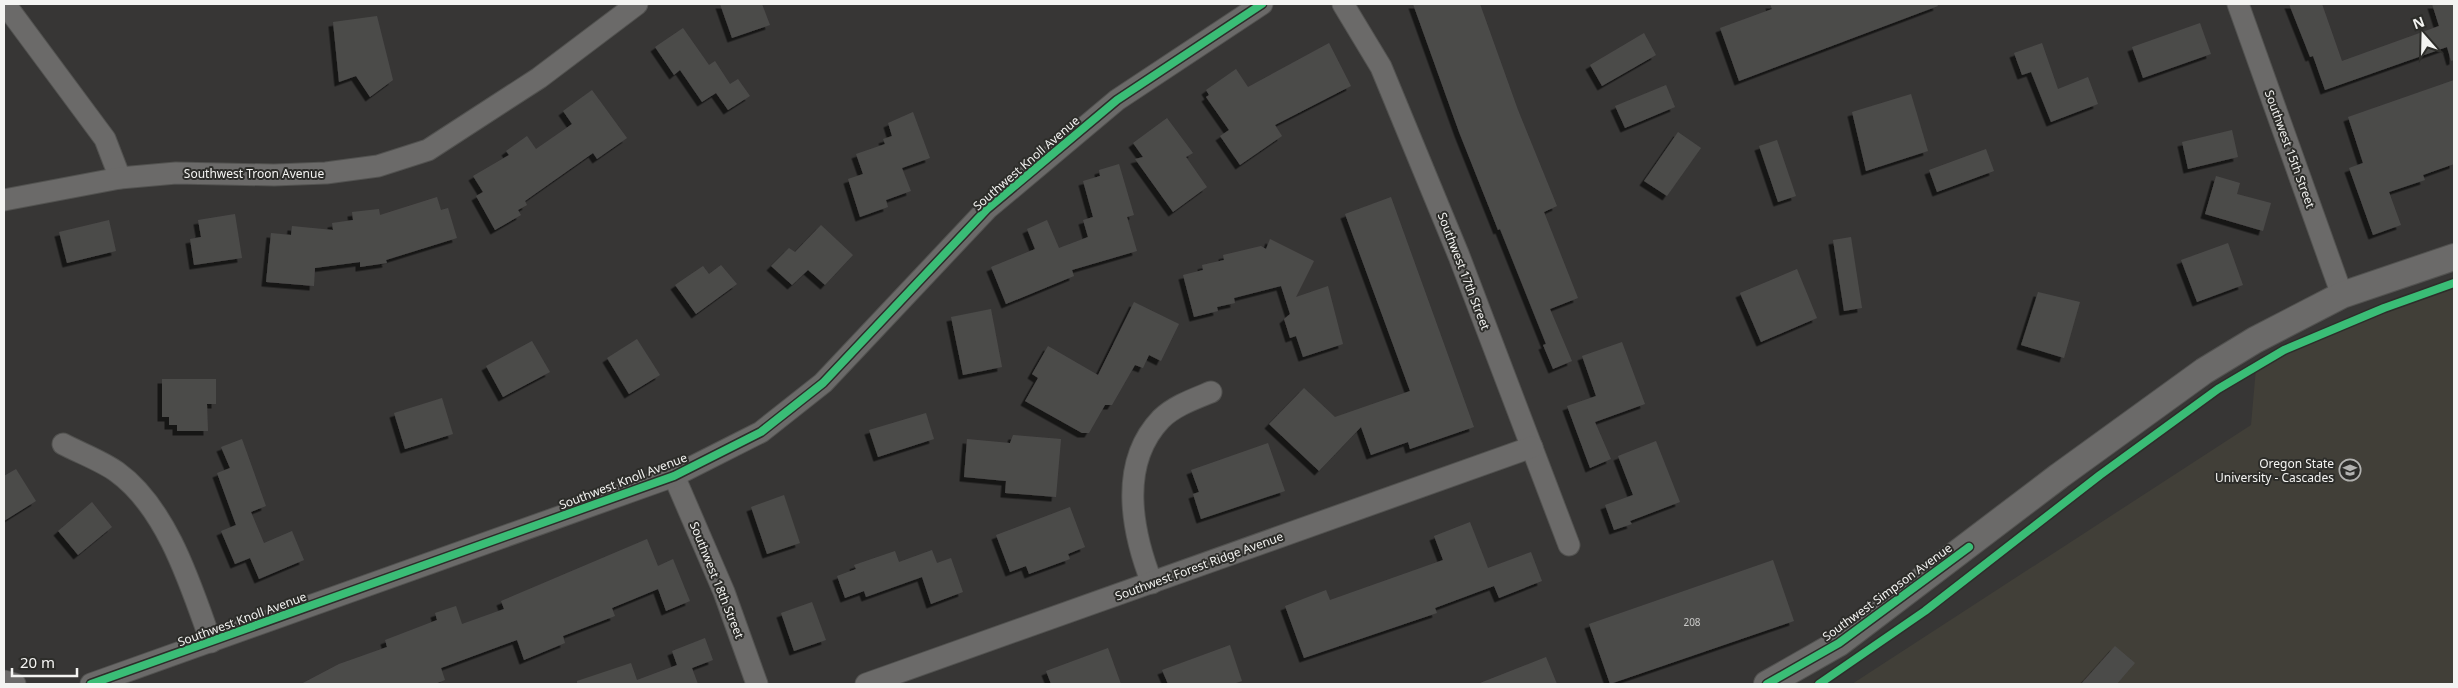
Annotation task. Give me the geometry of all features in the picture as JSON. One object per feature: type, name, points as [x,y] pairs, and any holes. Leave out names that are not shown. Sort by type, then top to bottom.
[{"type":"street","points":[[6,4],[105,139],[120,178]]},
{"type":"street","name":"Southwest Troon Avenue","points":[[4,200],[120,178],[176,173],[274,176],[326,174],[378,166],[428,150],[539,78],[637,4]]},
{"type":"street","name":"Southwest Knoll Avenue","points":[[91,684],[674,476],[760,432],[823,383],[987,209],[1117,100],[1262,4]]},
{"type":"street","name":"Southwest 17th Street","points":[[1343,4],[1381,67],[1459,256],[1569,546]]},
{"type":"street","name":"Southwest 15th Street","points":[[2238,4],[2342,295]]},
{"type":"street","name":"Southwest Simpson Avenue","points":[[1767,684],[1839,644],[2059,476],[2204,371],[2255,340],[2342,295],[2454,256]]},
{"type":"street","points":[[1152,583],[1137,540],[1133,516],[1133,492],[1139,462],[1147,442],[1162,419],[1184,404],[1211,392]]},
{"type":"street","points":[[63,444],[118,472],[151,506],[182,564],[211,642]]},
{"type":"street","name":"Southwest Forest Ridge Avenue","points":[[866,684],[1532,447]]},
{"type":"street","name":"Southwest 18th Street","points":[[674,476],[724,592],[757,684]]},
{"type":"street","points":[[4,681],[15,684]]},
{"type":"shaded area","name":"Oregon State University - Cascades","points":[[2454,284],[2454,684],[1852,684],[2251,425],[2256,368],[2373,311]]},
{"type":"building","points":[[720,4],[762,4],[770,25],[732,38]]},
{"type":"building","points":[[1413,4],[1480,4],[1518,110],[1557,206],[1544,212],[1578,298],[1550,309],[1572,361],[1553,369],[1543,345],[1546,344],[1459,132]]},
{"type":"building","points":[[1770,4],[1937,4],[1938,6],[1739,81],[1720,28],[1772,9]]},
{"type":"building","points":[[2289,4],[2322,4],[2342,61],[2439,26],[2432,4],[2454,4],[2454,60],[2451,61],[2447,47],[2325,90],[2313,56],[2310,57]]},
{"type":"building","points":[[377,16],[393,80],[370,97],[356,76],[339,82],[333,22]]},
{"type":"building","points":[[2200,23],[2211,54],[2143,78],[2132,47]]},
{"type":"building","points":[[683,28],[709,65],[715,61],[730,84],[738,79],[750,96],[728,110],[716,93],[702,102],[680,70],[674,75],[655,47]]},
{"type":"building","points":[[1644,33],[1656,55],[1602,86],[1590,65]]},
{"type":"building","points":[[1329,43],[1351,86],[1275,125],[1282,136],[1240,165],[1220,136],[1229,130],[1206,97],[1209,95],[1206,90],[1236,69],[1248,87]]},
{"type":"building","points":[[2042,43],[2058,89],[2088,77],[2098,104],[2051,122],[2031,72],[2022,75],[2014,53]]},
{"type":"building","points":[[2454,80],[2454,164],[2423,175],[2425,180],[2389,192],[2401,225],[2373,235],[2349,168],[2363,163],[2348,117]]},
{"type":"building","points":[[1666,85],[1675,107],[1625,128],[1615,106]]},
{"type":"building","points":[[592,90],[627,138],[597,159],[593,153],[525,201],[527,205],[518,210],[521,215],[495,230],[476,196],[483,192],[473,176],[509,155],[506,151],[527,136],[536,149],[572,124],[563,111]]},
{"type":"building","points":[[1911,94],[1928,151],[1866,171],[1852,112]]},
{"type":"building","points":[[913,112],[930,158],[902,168],[911,191],[886,200],[888,207],[860,217],[848,179],[863,174],[856,154],[885,144],[883,139],[892,136],[888,123]]},
{"type":"building","points":[[1167,118],[1193,153],[1186,157],[1207,187],[1173,212],[1135,159],[1143,157],[1133,143]]},
{"type":"building","points":[[2232,130],[2238,157],[2188,169],[2182,142]]},
{"type":"building","points":[[1678,132],[1701,148],[1667,196],[1644,181]]},
{"type":"building","points":[[1777,140],[1796,196],[1778,202],[1759,146]]},
{"type":"building","points":[[1986,149],[1994,171],[1937,192],[1929,170]]},
{"type":"building","points":[[1119,164],[1134,215],[1127,217],[1137,251],[1072,270],[1074,276],[1006,304],[991,267],[1035,249],[1027,229],[1047,220],[1059,248],[1088,237],[1083,220],[1093,217],[1083,181],[1100,176],[1099,170]]},
{"type":"building","points":[[2216,176],[2240,183],[2237,194],[2271,203],[2263,231],[2205,214]]},
{"type":"building","points":[[437,197],[441,210],[448,208],[457,238],[386,260],[387,263],[360,267],[360,262],[315,268],[314,286],[266,282],[271,233],[291,235],[292,226],[333,230],[332,223],[353,220],[352,212],[379,209],[380,215]]},
{"type":"building","points":[[1391,197],[1474,427],[1410,449],[1408,442],[1371,455],[1361,427],[1319,471],[1269,424],[1304,388],[1335,417],[1410,391],[1345,214]]},
{"type":"building","points":[[235,214],[242,258],[194,265],[190,239],[201,237],[198,220]]},
{"type":"building","points":[[109,220],[116,251],[67,263],[59,232]]},
{"type":"building","points":[[821,225],[853,255],[825,285],[808,270],[792,285],[771,266],[789,248],[795,252]]},
{"type":"building","points":[[1851,237],[1862,308],[1844,311],[1833,240]]},
{"type":"building","points":[[1270,239],[1314,261],[1296,297],[1328,286],[1343,344],[1303,357],[1296,336],[1290,338],[1284,319],[1290,314],[1281,286],[1234,298],[1235,303],[1217,307],[1218,311],[1194,317],[1183,275],[1203,270],[1202,265],[1224,260],[1223,255],[1261,246],[1266,249]]},
{"type":"building","points":[[2228,243],[2243,285],[2197,302],[2181,260]]},
{"type":"building","points":[[721,265],[737,284],[696,314],[675,285],[703,266],[709,274]]},
{"type":"building","points":[[1797,269],[1817,318],[1761,342],[1740,293]]},
{"type":"building","points":[[2038,292],[2080,302],[2064,358],[2021,345]]},
{"type":"building","points":[[1134,302],[1179,324],[1161,361],[1149,355],[1143,368],[1135,365],[1112,405],[1105,405],[1089,433],[1082,433],[1025,401],[1038,378],[1032,374],[1048,346],[1098,375]]},
{"type":"building","points":[[991,309],[1002,367],[963,375],[951,317]]},
{"type":"building","points":[[637,339],[660,375],[629,394],[607,358]]},
{"type":"building","points":[[532,341],[550,372],[503,397],[486,366]]},
{"type":"building","points":[[1622,342],[1645,404],[1595,422],[1611,459],[1590,468],[1567,406],[1596,396],[1582,356]]},
{"type":"building","points":[[162,379],[216,379],[216,404],[207,404],[208,431],[177,431],[177,425],[169,425],[169,417],[162,417]]},
{"type":"building","points":[[442,398],[453,434],[405,449],[394,413]]},
{"type":"building","points":[[926,413],[934,439],[878,457],[869,430]]},
{"type":"building","points":[[1013,435],[1061,439],[1056,497],[1005,493],[1006,481],[964,477],[967,439],[1010,443]]},
{"type":"building","points":[[242,439],[266,506],[251,512],[264,543],[292,531],[304,560],[259,579],[250,558],[235,564],[221,531],[236,525],[217,473],[230,468],[221,447]]},
{"type":"building","points":[[1656,441],[1680,502],[1630,521],[1632,524],[1614,530],[1605,505],[1633,495],[1618,456]]},
{"type":"building","points":[[1268,443],[1285,491],[1201,519],[1193,494],[1199,492],[1191,470]]},
{"type":"building","points":[[16,469],[36,501],[4,521],[4,476]]},
{"type":"building","points":[[784,495],[800,543],[767,554],[751,507]]},
{"type":"building","points":[[92,502],[112,527],[78,555],[58,531]]},
{"type":"building","points":[[1070,507],[1085,547],[1068,554],[1070,559],[1029,574],[1026,566],[1010,572],[996,535]]},
{"type":"building","points":[[1470,522],[1488,568],[1531,552],[1542,581],[1499,598],[1494,586],[1435,608],[1437,613],[1304,658],[1285,606],[1326,590],[1330,600],[1443,560],[1434,536]]},
{"type":"building","points":[[647,539],[658,566],[673,559],[690,601],[666,611],[658,589],[612,608],[615,616],[563,636],[565,643],[524,660],[517,640],[441,668],[445,680],[435,684],[301,684],[339,664],[387,647],[385,640],[437,620],[435,613],[456,606],[462,624],[504,609],[501,601]]},
{"type":"building","points":[[932,550],[937,563],[951,558],[963,592],[931,604],[922,577],[866,597],[864,591],[845,598],[837,576],[856,569],[854,565],[895,551],[899,562]]},
{"type":"building","points":[[1773,560],[1794,621],[1610,684],[1589,624]]},
{"type":"building","points":[[812,602],[826,640],[794,651],[781,613]]},
{"type":"building","points":[[705,638],[713,660],[692,668],[698,684],[577,684],[577,681],[631,663],[637,680],[677,665],[672,651]]},
{"type":"building","points":[[1230,645],[1242,681],[1233,684],[1168,684],[1162,670]]},
{"type":"building","points":[[2115,646],[2135,663],[2117,684],[2081,684]]},
{"type":"building","points":[[1108,648],[1121,684],[1051,684],[1046,671]]},
{"type":"building","points":[[1546,657],[1557,684],[1480,684],[1480,683]]},
{"type":"cycle path","points":[[91,684],[674,476],[761,432],[823,383],[987,209],[1117,100],[1262,4]]},
{"type":"cycle path","points":[[1819,684],[1925,611],[2100,475],[2218,389],[2284,350],[2384,308],[2454,283]]},
{"type":"cycle path","points":[[1767,684],[1839,643],[1969,547]]},
{"type":"place","name":"Oregon State University - Cascades","points":[[2350,470]]}]
